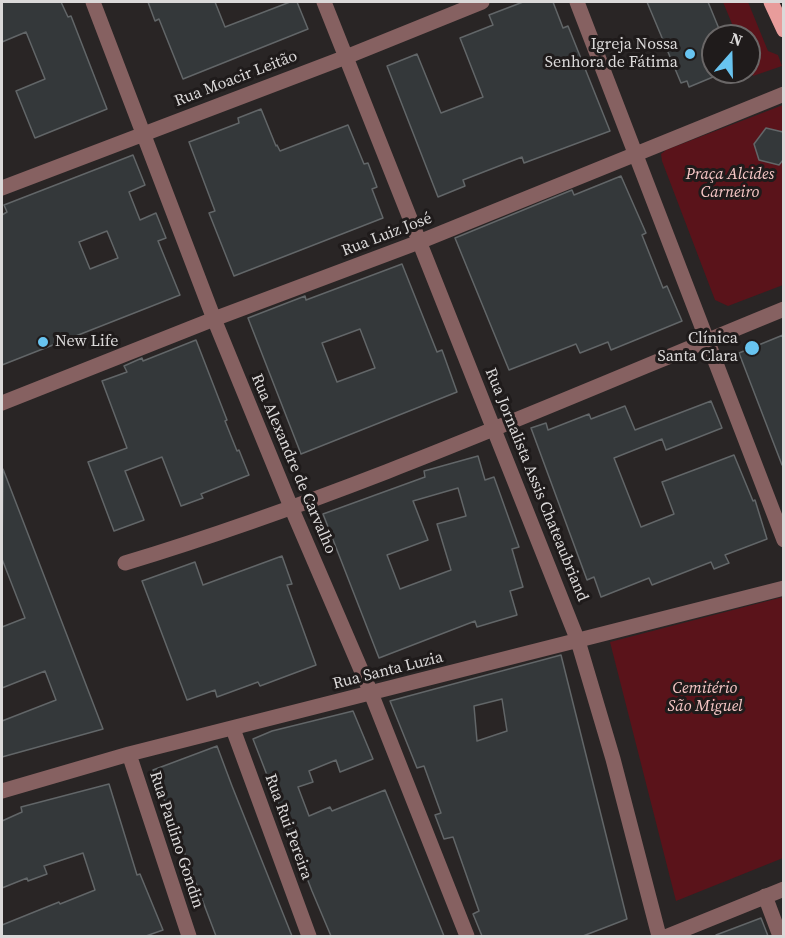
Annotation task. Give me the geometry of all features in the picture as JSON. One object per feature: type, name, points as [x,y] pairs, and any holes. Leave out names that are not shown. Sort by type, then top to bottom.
[{"type":"main road","points":[[771,2],[783,30]]},
{"type":"street","name":"Rua Alexandre de Carvalho","points":[[93,2],[214,320],[371,693],[467,936]]},
{"type":"street","name":"Rua Jornalista Assis Chateaubriand","points":[[324,2],[578,641],[613,759],[659,936]]},
{"type":"street","name":"Rua Moacir Leitão","points":[[2,188],[482,2]]},
{"type":"street","points":[[577,2],[783,540]]},
{"type":"street","name":"Rua Luiz José","points":[[2,403],[419,242],[783,94]]},
{"type":"street","points":[[125,562],[291,507],[495,428],[708,342],[783,309]]},
{"type":"street","name":"Rua Santa Luzia","points":[[2,791],[129,754],[783,588]]},
{"type":"street","name":"Rua Rui Pereira","points":[[233,729],[309,936]]},
{"type":"street","name":"Rua Paulino Gondin","points":[[129,754],[189,936]]},
{"type":"street","points":[[668,936],[783,889]]},
{"type":"street","points":[[765,896],[780,936]]},
{"type":"green space","points":[[723,2],[748,2],[757,24],[732,24]]},
{"type":"green space","points":[[761,34],[768,51],[778,55],[782,66],[761,73]]},
{"type":"green space","name":"Praça Alcides Carneiro","points":[[783,105],[783,285],[728,306],[715,300],[661,154],[666,150]]},
{"type":"green space","name":"Cemitério São Miguel","points":[[783,597],[783,858],[676,901],[610,642]]},
{"type":"building","points":[[2,2],[61,2],[68,17],[71,16],[107,109],[35,138],[16,91],[45,79],[26,32],[2,42]]},
{"type":"building","points":[[148,2],[215,2],[225,27],[290,2],[297,2],[308,29],[183,79],[159,19],[155,21]]},
{"type":"building","points":[[523,2],[553,2],[563,28],[568,26],[610,131],[524,163],[522,157],[463,180],[465,186],[438,197],[387,66],[417,54],[441,113],[483,97],[460,38],[493,25],[489,15]]},
{"type":"building","name":"Igreja Nossa Senhora de Fátima","points":[[647,2],[708,2],[717,24],[701,24],[701,82],[689,87],[687,81],[681,83]]},
{"type":"building","points":[[261,109],[280,151],[348,125],[364,164],[368,163],[377,187],[372,189],[383,218],[234,276],[209,213],[215,211],[189,142],[239,123],[238,118]]},
{"type":"building","points":[[766,128],[783,132],[783,160],[779,165],[759,160],[754,144]]},
{"type":"building","points":[[133,155],[145,185],[129,192],[140,220],[156,213],[166,238],[158,241],[180,295],[2,365],[2,215],[7,212],[4,205]],"holes":[[[107,231],[118,258],[90,269],[79,242]]]},
{"type":"building","points":[[621,176],[646,233],[642,235],[663,288],[667,286],[682,321],[611,350],[608,342],[580,353],[576,344],[509,370],[455,238],[572,190],[574,195]]},
{"type":"building","points":[[402,264],[437,352],[442,350],[457,392],[301,454],[248,318],[305,296],[306,300]],"holes":[[[360,329],[375,368],[337,382],[322,343]]]},
{"type":"building","points":[[783,335],[783,465],[782,465],[739,353]]},
{"type":"building","points":[[196,340],[227,420],[225,421],[249,475],[201,494],[203,498],[181,506],[162,457],[125,471],[144,520],[114,531],[88,462],[127,448],[102,381],[127,372],[124,366],[142,358],[143,361]]},
{"type":"building","points":[[711,401],[722,428],[666,450],[662,439],[614,458],[641,527],[674,514],[662,482],[734,455],[753,501],[755,500],[767,539],[725,555],[729,563],[714,569],[711,562],[652,585],[649,578],[601,597],[594,577],[587,580],[531,428],[546,423],[548,430],[589,414],[591,419],[625,406],[635,430]]},
{"type":"building","points":[[478,456],[485,480],[494,477],[519,547],[512,549],[523,587],[510,591],[517,615],[477,627],[475,621],[379,658],[323,514],[425,477],[424,471]],"holes":[[[458,488],[466,516],[437,524],[451,570],[400,589],[387,555],[428,540],[413,501]]]},
{"type":"building","points":[[3,469],[103,729],[2,757],[2,721],[56,700],[45,671],[2,688],[2,627],[25,618],[2,559]]},
{"type":"building","points":[[282,556],[292,584],[287,585],[316,665],[260,686],[258,682],[217,697],[215,690],[187,700],[142,581],[195,562],[203,585]]},
{"type":"building","points":[[561,655],[627,919],[583,936],[482,936],[473,914],[479,911],[453,837],[444,839],[435,815],[441,813],[424,766],[417,768],[390,701]],"holes":[[[502,699],[507,731],[477,741],[474,706]]]},
{"type":"building","points":[[353,711],[373,759],[340,772],[336,760],[309,771],[313,782],[298,787],[309,816],[330,807],[332,811],[385,790],[444,936],[331,936],[312,891],[253,739],[272,731]]},
{"type":"building","points":[[217,746],[292,936],[216,936],[153,770]]},
{"type":"building","points":[[109,784],[137,875],[140,874],[163,930],[146,936],[2,936],[2,925],[95,890],[83,853],[44,866],[47,874],[28,881],[27,878],[2,888],[2,821],[22,812],[21,807]]},
{"type":"building","points":[[761,918],[768,936],[716,935]]},
{"type":"place","name":"Igreja Nossa Senhora de Fátima","points":[[690,54]]},
{"type":"place","name":"New Life","points":[[43,342]]},
{"type":"place","name":"Clínica Santa Clara","points":[[752,348]]}]
